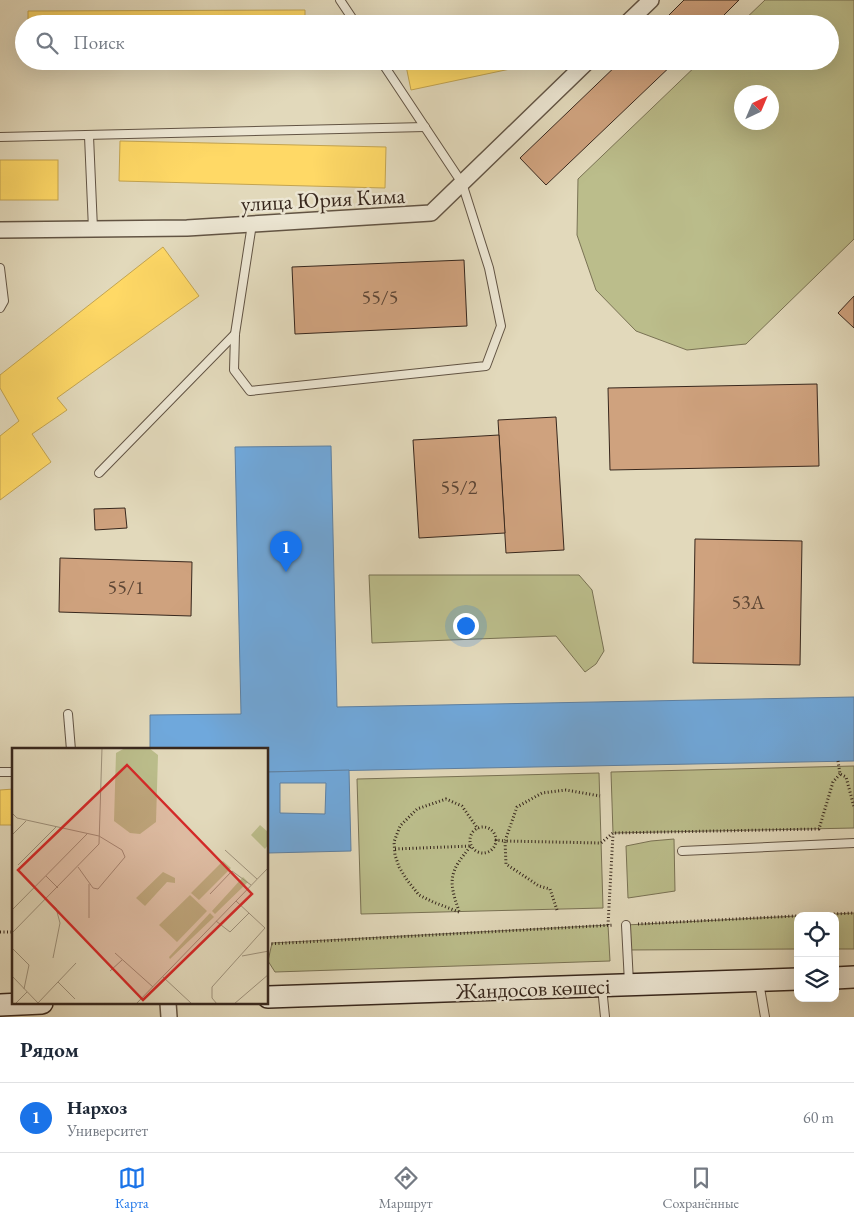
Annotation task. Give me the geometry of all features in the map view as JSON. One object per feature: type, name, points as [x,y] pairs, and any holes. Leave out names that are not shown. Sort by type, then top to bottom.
[{"type":"main road","points":[[839,978],[854,977]]},
{"type":"main road","name":"Жандосов көшесі","points":[[269,997],[794,979]]},
{"type":"main road","points":[[0,1005],[21,1004]]},
{"type":"street","points":[[635,15],[651,0]]},
{"type":"street","name":"улица Юрия Кима","points":[[0,230],[188,228],[431,213],[579,70]]},
{"type":"street","points":[[168,1004],[169,1017]]},
{"type":"lane","points":[[340,0],[350,15]]},
{"type":"lane","points":[[252,224],[235,334],[234,370],[250,391],[486,366],[501,326],[489,268],[462,183],[387,70]]},
{"type":"lane","points":[[0,138],[424,127]]},
{"type":"lane","points":[[90,136],[93,229]]},
{"type":"lane","points":[[0,268],[4,301],[0,308]]},
{"type":"lane","points":[[99,473],[235,334]]},
{"type":"lane","points":[[68,714],[71,748]]},
{"type":"lane","points":[[682,852],[854,843]]},
{"type":"lane","points":[[626,925],[629,985]]},
{"type":"lane","points":[[759,980],[765,1017]]},
{"type":"lane","points":[[602,985],[605,1017]]},
{"type":"path","points":[[838,761],[840,774]]},
{"type":"path","points":[[840,774],[846,777],[854,807]]},
{"type":"path","points":[[496,840],[601,843],[613,833],[819,829],[832,782],[840,774]]},
{"type":"path","points":[[557,910],[550,889],[539,886],[506,864],[505,841],[517,807],[542,793],[566,790],[600,796]]},
{"type":"path","points":[[471,846],[459,861],[452,876],[451,889],[459,912],[419,895],[399,867],[394,842],[400,826],[417,809],[446,799],[462,806],[478,829]]},
{"type":"path","points":[[478,829],[490,830],[495,836],[496,840],[493,848],[486,853],[477,852],[471,846],[470,838],[474,831],[478,829]]},
{"type":"path","points":[[608,926],[613,833]]},
{"type":"path","points":[[395,849],[471,846]]},
{"type":"path","points":[[269,944],[854,913]]},
{"type":"green space","points":[[765,0],[854,0],[854,239],[746,344],[687,350],[636,331],[596,290],[577,235],[578,179],[692,70],[839,70],[839,15],[749,15]]},
{"type":"green space","points":[[369,575],[579,575],[592,590],[604,651],[596,664],[585,672],[556,636],[372,643]]},
{"type":"green space","points":[[854,766],[854,828],[613,833],[611,772]]},
{"type":"green space","points":[[599,773],[603,908],[361,914],[357,779]]},
{"type":"green space","points":[[674,839],[675,891],[628,898],[626,846]]},
{"type":"green space","points":[[854,913],[854,949],[839,949],[839,914]]},
{"type":"green space","points":[[794,916],[794,949],[627,950],[626,925]]},
{"type":"green space","points":[[608,925],[610,961],[275,972],[269,963],[272,943]]},
{"type":"building: Жильё","points":[[305,10],[305,15],[28,15],[28,11]]},
{"type":"building: Жильё","points":[[407,70],[505,70],[411,90]]},
{"type":"building: Жильё","points":[[120,141],[386,147],[385,188],[119,181]]},
{"type":"building: Жильё","points":[[0,160],[58,160],[58,200],[0,200]]},
{"type":"building: Жильё","points":[[163,247],[199,296],[57,398],[67,410],[32,434],[51,462],[0,500],[0,436],[19,421],[0,388],[0,375]]},
{"type":"building: Жильё","points":[[12,789],[12,825],[0,825],[0,790]]},
{"type":"building: Школы","points":[[331,446],[337,707],[854,697],[854,761],[269,772],[269,748],[150,748],[150,715],[241,714],[235,447]]},
{"type":"building: Школы","points":[[349,770],[351,851],[269,853],[269,772]],"holes":[[[280,783],[326,783],[325,814],[280,813]]]},
{"type":"building: Прочее","points":[[684,0],[739,0],[724,15],[669,15]]},
{"type":"building: Прочее","points":[[612,70],[667,70],[546,185],[520,158]]},
{"type":"building: Прочее","points":[[464,260],[467,326],[295,334],[292,267]]},
{"type":"building: Прочее","points":[[854,296],[854,328],[838,313]]},
{"type":"building: Прочее","points":[[817,384],[819,466],[610,470],[608,388]]},
{"type":"building: Прочее","points":[[556,417],[564,550],[506,553],[498,420]]},
{"type":"building: Прочее","points":[[499,435],[505,533],[419,538],[413,440]]},
{"type":"building: Прочее","points":[[125,508],[127,528],[95,530],[94,509]]},
{"type":"building: Прочее","points":[[695,539],[802,541],[800,665],[693,663]]},
{"type":"building: Прочее","points":[[60,558],[192,562],[191,616],[59,612]]},
{"type":"place","name":"Нархоз","points":[[286,572]]}]
